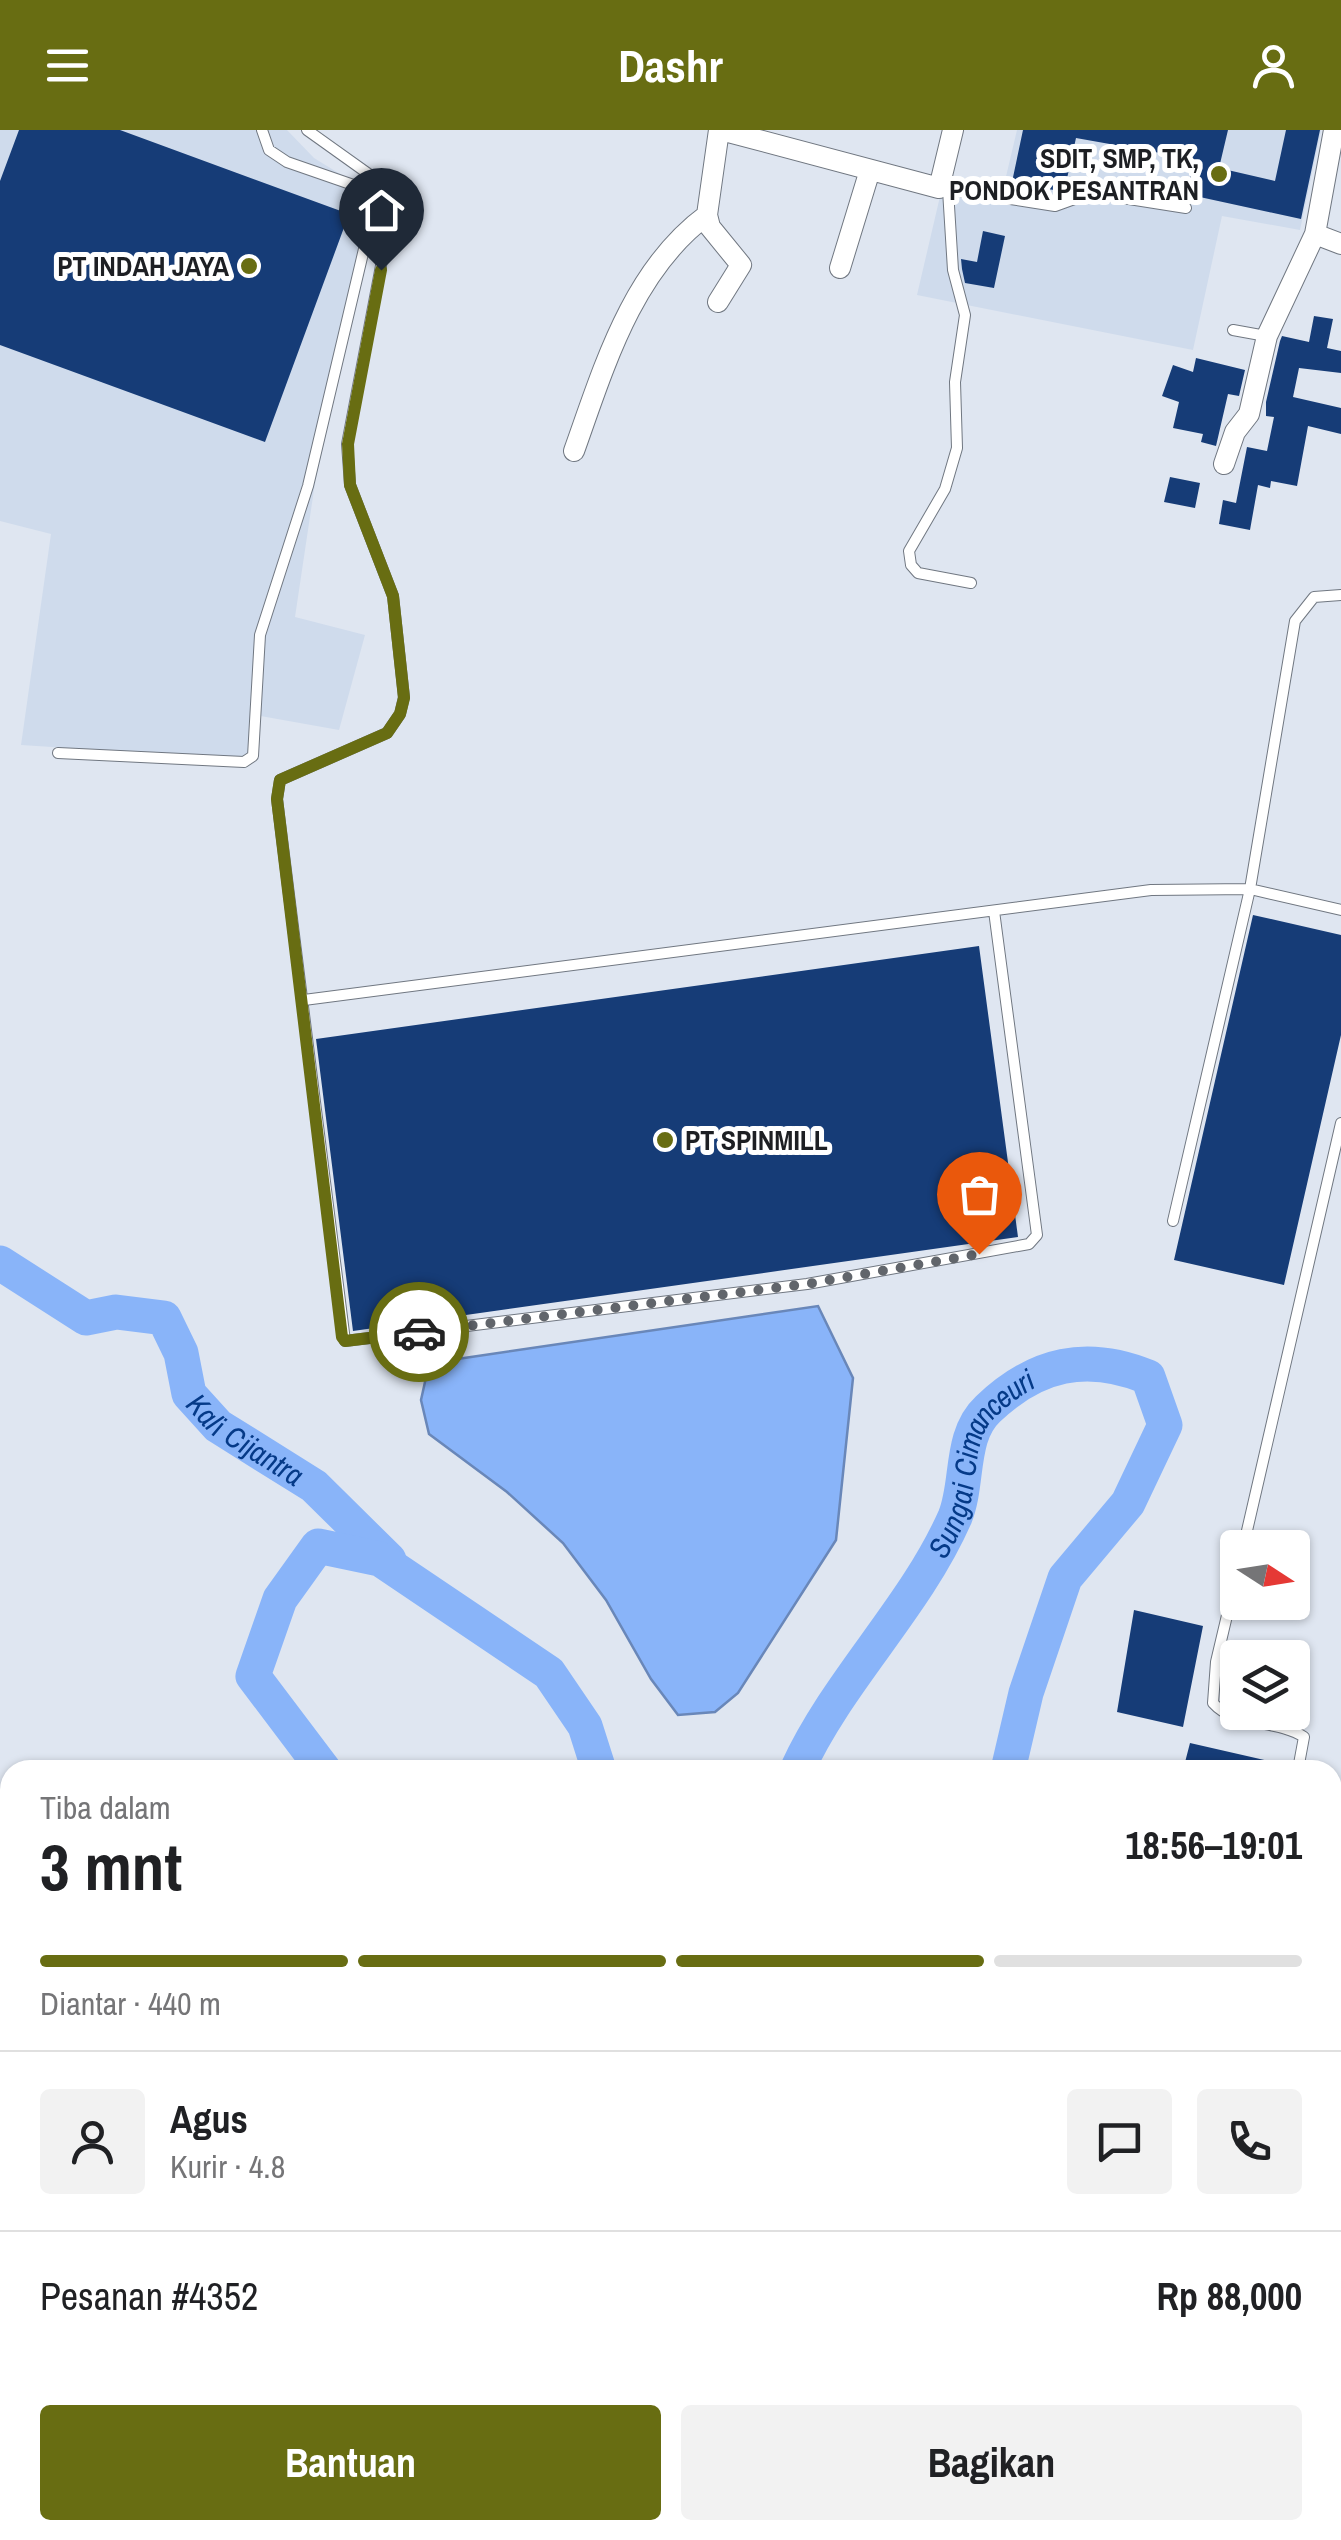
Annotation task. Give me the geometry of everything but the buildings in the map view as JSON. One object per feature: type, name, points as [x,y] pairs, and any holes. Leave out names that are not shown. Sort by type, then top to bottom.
[{"type":"street","points":[[718,302],[741,265],[710,227],[707,215],[720,130],[944,189],[953,130]]},
{"type":"street","points":[[1224,464],[1235,432],[1249,414],[1267,336],[1315,234],[1334,130]]},
{"type":"street","points":[[840,268],[870,170]]},
{"type":"street","points":[[574,451],[630,307],[680,238],[707,215]]},
{"type":"street","points":[[1315,234],[1341,244]]},
{"type":"lane","points":[[58,753],[244,762],[253,756],[260,635],[308,486],[364,249],[370,201],[362,188],[287,162],[269,150],[262,130]]},
{"type":"lane","points":[[307,130],[384,185],[392,208],[348,444],[350,485],[393,596],[404,698],[400,714],[387,733],[280,780],[278,813],[345,1341],[807,1284],[1029,1244],[1037,1235],[994,910]]},
{"type":"lane","points":[[971,582],[918,573],[911,565],[909,551],[946,489],[957,448],[954,394],[965,315],[953,270],[944,189],[1054,206],[1091,194],[1186,208]]},
{"type":"lane","points":[[1233,330],[1267,336]]},
{"type":"lane","points":[[1173,1220],[1250,888],[1295,621],[1314,597],[1341,595]]},
{"type":"lane","points":[[304,1000],[1150,890],[1250,888],[1341,910]]},
{"type":"lane","points":[[1246,1530],[1341,1123]]},
{"type":"lane","points":[[1226,1620],[1216,1662],[1213,1703],[1222,1714],[1293,1730],[1304,1737],[1300,1760]]},
{"type":"shaded area","points":[[0,130],[287,130],[314,158],[379,198],[315,483],[295,617],[365,635],[339,730],[255,715],[256,760],[21,745],[51,534],[0,521]]},
{"type":"shaded area","points":[[1017,130],[1321,130],[1300,230],[1222,216],[1193,350],[917,295],[945,175],[1004,185]]},
{"type":"water","points":[[818,1306],[853,1378],[836,1540],[738,1693],[715,1712],[678,1715],[651,1679],[606,1600],[563,1543],[507,1492],[429,1434],[421,1400],[427,1373],[444,1361]]},
{"type":"waterway","name":"Kali Cijantra","points":[[0,1263],[86,1318],[116,1312],[164,1318],[181,1353],[189,1394],[218,1426],[314,1486],[389,1560]]},
{"type":"waterway","name":"Sungai Cimanceuri","points":[[802,1760],[833,1705],[938,1550],[959,1504],[973,1432],[988,1409],[1025,1381],[1063,1366],[1126,1369],[1148,1377],[1165,1425],[1128,1503],[1065,1578],[1026,1693],[1010,1760]]},
{"type":"waterway","name":"Sungai Cimanceuri","points":[[316,1760],[253,1676],[280,1599],[318,1546],[380,1559],[549,1673],[585,1726],[596,1760]]},
{"type":"way so far","points":[[419,1332],[807,1284],[979,1254]]},
{"type":"place","name":"SDIT, SMP, TK, PONDOK PESANTRAN","points":[[1219,174]]},
{"type":"place","name":"PT INDAH JAYA","points":[[249,266]]},
{"type":"place","name":"PT SPINMILL","points":[[665,1140]]},
{"type":"route","points":[[381,270],[348,444],[350,485],[393,596],[404,698],[400,714],[387,733],[280,780],[277,799],[342,1337],[345,1341],[419,1332]]}]
